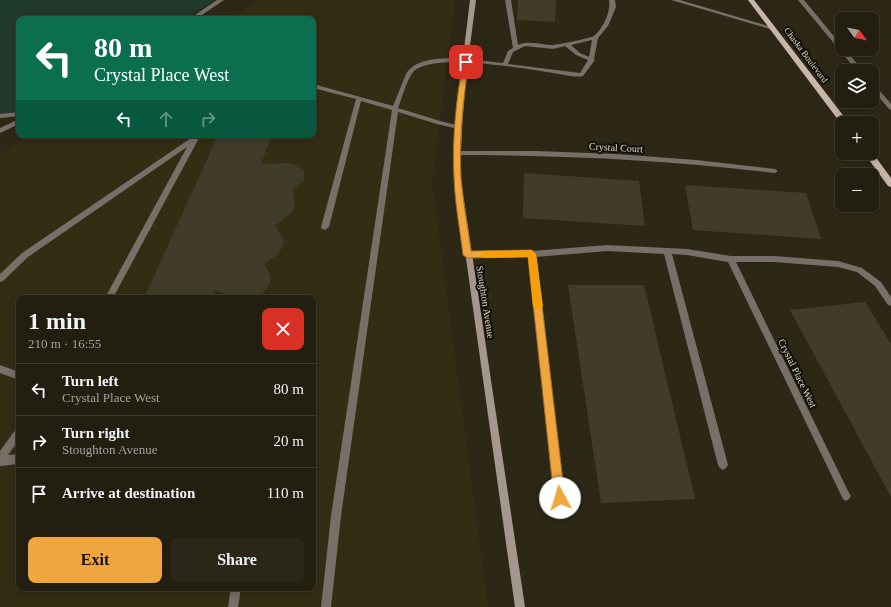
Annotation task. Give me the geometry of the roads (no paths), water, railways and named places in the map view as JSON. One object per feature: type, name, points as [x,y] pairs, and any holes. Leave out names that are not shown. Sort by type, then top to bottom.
[{"type":"main road","name":"Chaska Boulevard","points":[[751,0],[840,116]]},
{"type":"main road","points":[[873,160],[891,184]]},
{"type":"street","points":[[197,16],[221,0]]},
{"type":"street","name":"Stoughton Avenue","points":[[473,0],[466,62],[460,96],[457,152],[458,180],[467,255],[513,552],[520,607]]},
{"type":"street","points":[[508,0],[516,49]]},
{"type":"street","points":[[326,607],[336,516],[395,108],[411,70],[427,62],[449,61],[505,65],[581,75],[589,67],[592,60],[595,38],[605,26],[613,7],[612,0]]},
{"type":"street","points":[[674,0],[772,28]]},
{"type":"street","points":[[801,0],[854,64]]},
{"type":"street","points":[[505,65],[511,51],[524,44],[554,47],[595,38]]},
{"type":"street","points":[[566,44],[578,54],[592,60]]},
{"type":"street","points":[[316,87],[395,108],[439,123],[458,127]]},
{"type":"street","points":[[879,93],[891,108]]},
{"type":"street","points":[[324,227],[359,98]]},
{"type":"street","points":[[0,116],[16,114]]},
{"type":"street","points":[[0,131],[16,123]]},
{"type":"street","points":[[0,278],[25,255],[194,138]]},
{"type":"street","points":[[111,295],[196,138]]},
{"type":"street","name":"Crystal Court","points":[[457,152],[515,152],[626,157],[699,162],[775,171]]},
{"type":"street","points":[[467,255],[532,254],[607,248],[687,252],[731,259],[774,259],[838,264],[859,270],[878,284],[891,303]]},
{"type":"street","points":[[667,251],[723,464]]},
{"type":"street","points":[[532,254],[560,498]]},
{"type":"street","name":"Crystal Place West","points":[[731,259],[846,496]]},
{"type":"street","points":[[0,369],[16,375]]},
{"type":"street","points":[[0,460],[16,436]]},
{"type":"street","points":[[0,460],[16,460]]},
{"type":"street","points":[[233,607],[236,591]]}]
